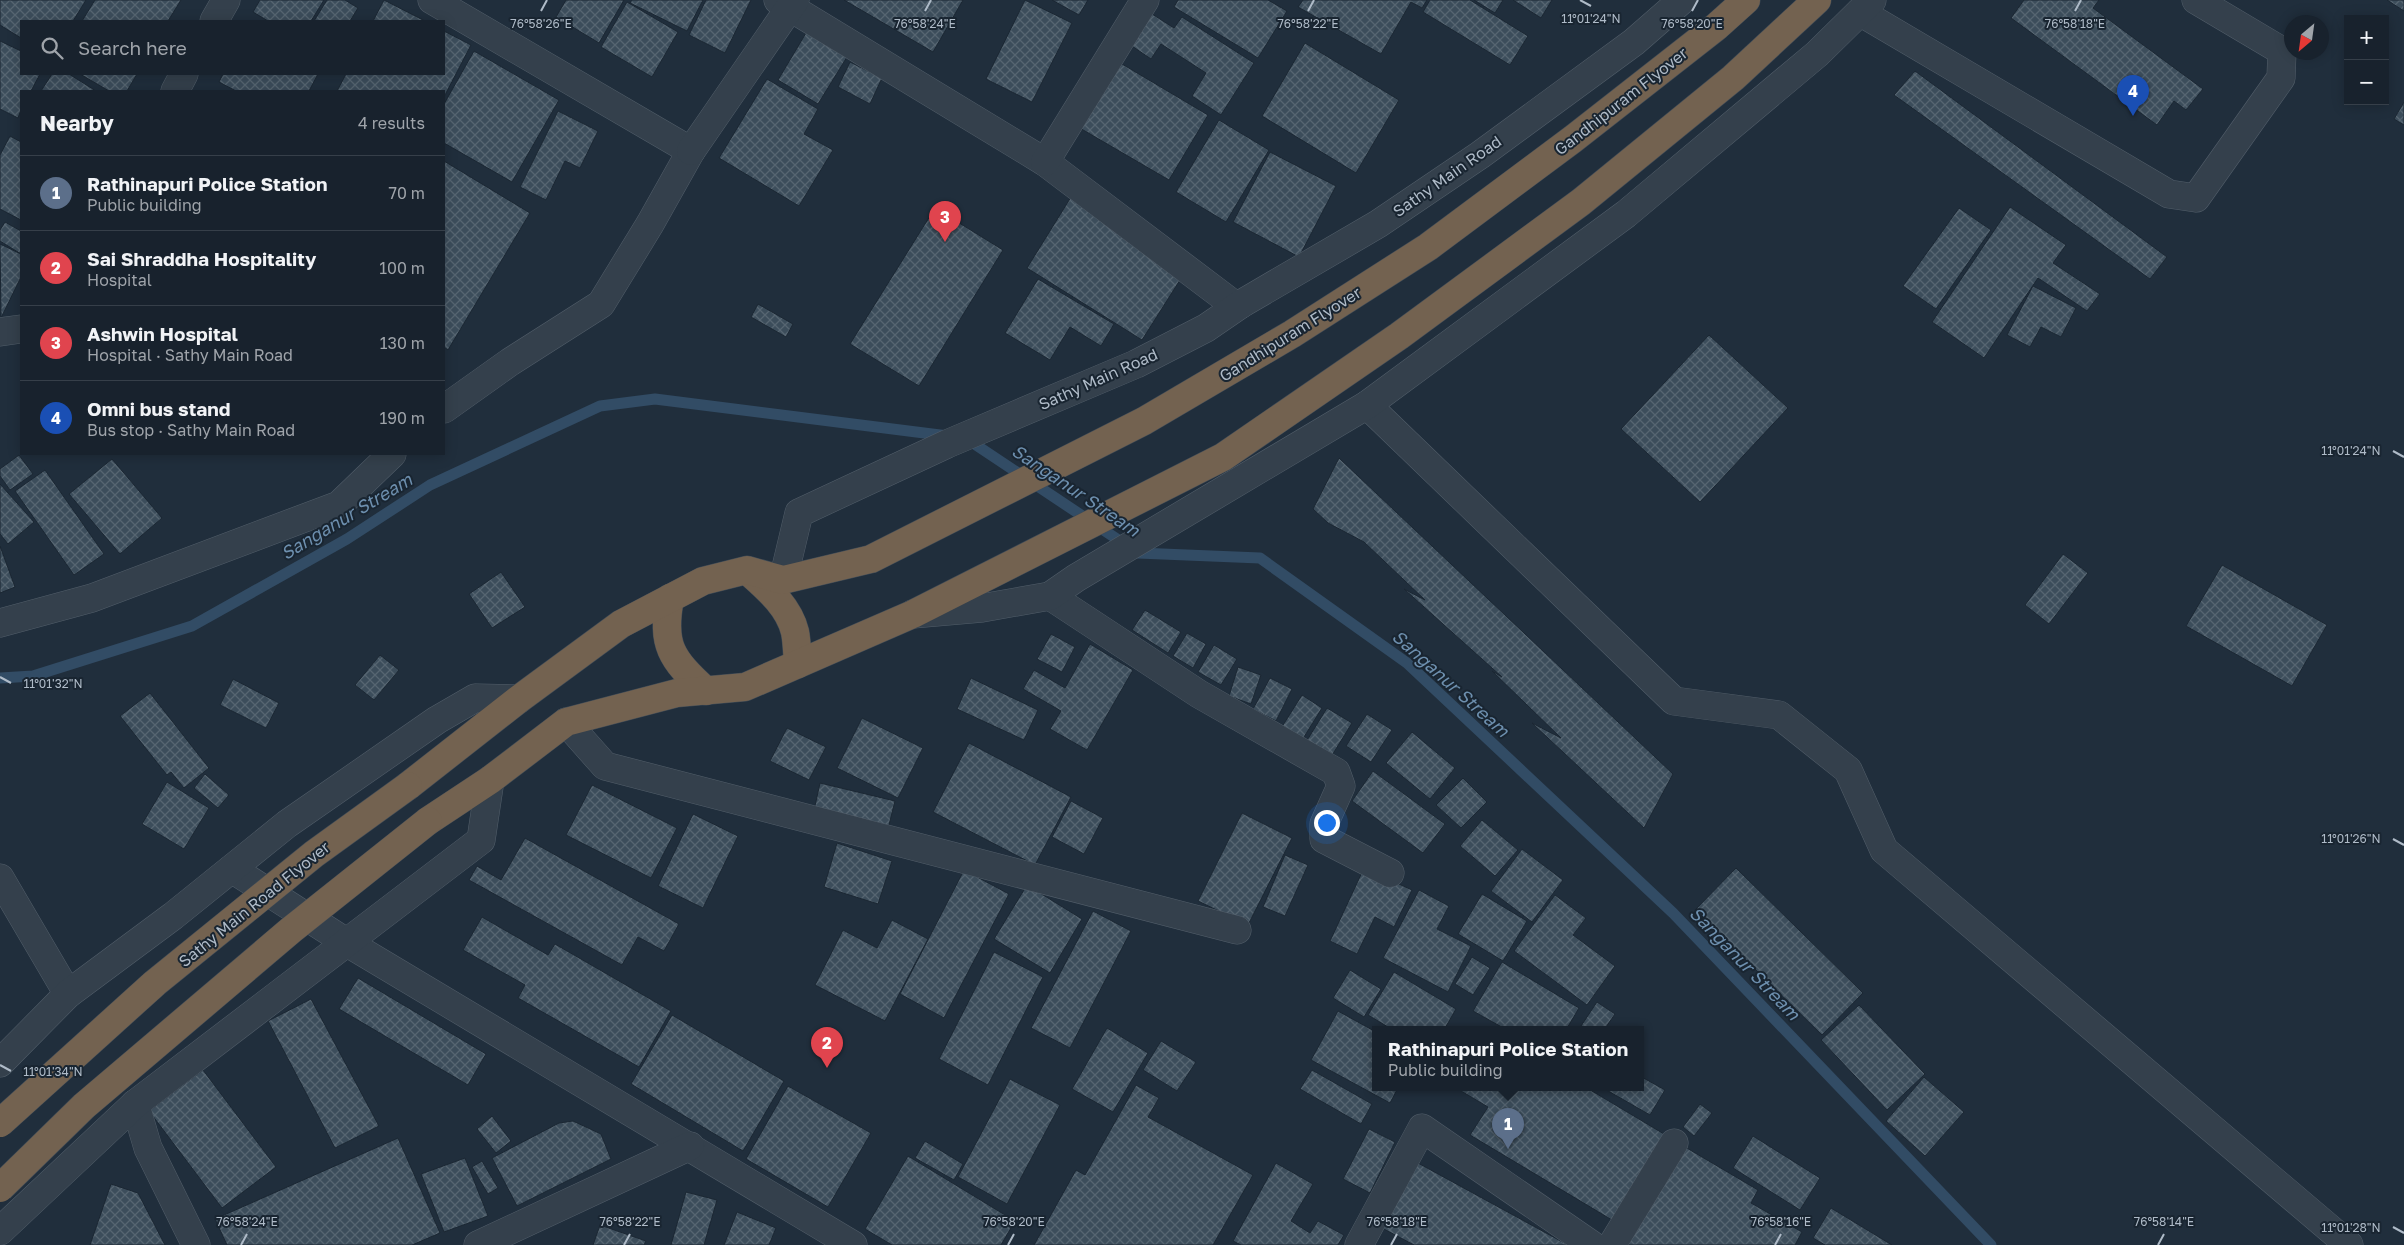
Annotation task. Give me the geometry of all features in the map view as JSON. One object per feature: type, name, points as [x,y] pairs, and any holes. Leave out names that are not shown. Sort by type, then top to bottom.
[{"type":"highway","name":"Gandhipuram Flyover","points":[[783,580],[871,559],[1144,421],[1292,334],[1428,247],[1573,139],[1716,27],[1746,0]]},
{"type":"highway","points":[[0,1188],[84,1106],[291,930],[428,821],[490,780],[566,722],[677,693],[745,687],[913,614],[1223,457],[1399,336],[1580,202],[1733,78],[1817,0]]},
{"type":"highway","points":[[747,570],[776,597],[787,616],[795,631],[798,664]]},
{"type":"highway","points":[[519,699],[621,624],[703,581],[747,570],[783,580]]},
{"type":"highway","points":[[670,598],[666,622],[670,650],[686,673],[706,691]]},
{"type":"highway","name":"Sathy Main Road Flyover","points":[[0,1123],[155,983],[314,854],[408,786],[519,699]]},
{"type":"street","points":[[215,20],[226,0]]},
{"type":"street","points":[[432,0],[691,151]]},
{"type":"street","points":[[1045,162],[1145,0]]},
{"type":"street","name":"Sathy Main Road","points":[[783,580],[799,513],[947,444],[1136,364],[1206,328],[1241,304],[1378,224],[1480,155],[1634,42],[1682,0]]},
{"type":"street","points":[[913,614],[982,608],[1050,596],[1076,578],[1367,405],[1626,214],[1817,54],[1866,6],[2169,194],[2196,198],[2281,78],[2282,51],[2196,0]]},
{"type":"street","points":[[445,408],[510,362],[600,304],[650,224],[691,151],[787,2],[1045,162],[1233,304],[1241,304]]},
{"type":"street","points":[[175,90],[183,75]]},
{"type":"street","points":[[0,332],[20,329]]},
{"type":"street","points":[[1367,405],[1674,701],[1779,715],[1848,770],[1884,850],[2349,1245]]},
{"type":"street","points":[[0,623],[92,598],[339,505],[391,455]]},
{"type":"street","points":[[1050,596],[1199,694],[1336,772],[1341,786],[1324,824],[1324,839],[1390,873]]},
{"type":"street","points":[[0,1063],[68,994],[174,916],[287,824],[437,720],[474,698],[519,699]]},
{"type":"street","points":[[566,722],[606,766],[1237,930]]},
{"type":"street","points":[[0,1231],[135,1104],[480,840],[490,780]]},
{"type":"street","points":[[232,869],[346,942],[853,1245]]},
{"type":"street","points":[[0,878],[68,994]]},
{"type":"street","points":[[135,1104],[148,1148],[196,1245]]},
{"type":"street","points":[[1360,1245],[1422,1128],[1592,1245]]},
{"type":"street","points":[[1612,1245],[1674,1142]]},
{"type":"street","points":[[478,1245],[690,1146]]},
{"type":"building","points":[[0,0],[86,0],[74,20],[20,20],[20,37],[0,25]]},
{"type":"building","points":[[95,0],[181,0],[169,20],[83,20]]},
{"type":"building","points":[[260,0],[324,0],[312,20],[266,20],[253,12]]},
{"type":"building","points":[[327,0],[345,0],[358,8],[351,20],[315,20]]},
{"type":"building","points":[[384,0],[423,20],[374,20]]},
{"type":"building","points":[[566,0],[624,0],[599,43],[556,17]]},
{"type":"building","points":[[632,0],[703,0],[687,31],[630,3]]},
{"type":"building","points":[[706,0],[751,0],[725,53],[689,35]]},
{"type":"building","points":[[844,0],[963,0],[933,52]]},
{"type":"building","points":[[1025,0],[1072,23],[1032,102],[986,79]]},
{"type":"building","points":[[1052,0],[1088,0],[1079,15]]},
{"type":"building","points":[[1178,0],[1268,0],[1287,11],[1258,58],[1174,7]]},
{"type":"building","points":[[1303,0],[1427,0],[1422,8],[1411,2],[1381,54],[1298,7]]},
{"type":"building","points":[[1430,0],[1470,0],[1528,36],[1510,65],[1423,12]]},
{"type":"building","points":[[1474,0],[1503,0],[1495,13]]},
{"type":"building","points":[[1513,0],[1552,0],[1541,18]]},
{"type":"building","points":[[2024,0],[2099,0],[2093,8],[2203,89],[2186,110],[2174,101],[2157,125],[2011,18]]},
{"type":"building","points":[[2387,0],[2404,0],[2404,11]]},
{"type":"building","points":[[627,2],[678,32],[652,77],[601,47]]},
{"type":"building","points":[[1149,12],[1174,28],[1182,17],[1254,63],[1221,115],[1192,96],[1206,73],[1161,44],[1151,59],[1129,44]]},
{"type":"building","points":[[445,32],[471,45],[445,95],[445,90],[338,90],[345,75],[445,75]]},
{"type":"building","points":[[806,33],[847,57],[818,104],[778,80]]},
{"type":"building","points":[[0,41],[20,51],[20,75],[39,75],[32,90],[20,90],[20,113],[18,118],[0,109]]},
{"type":"building","points":[[1305,43],[1399,100],[1356,173],[1262,116]]},
{"type":"building","points":[[474,51],[559,100],[512,182],[445,144],[445,102]]},
{"type":"building","points":[[1117,61],[1208,115],[1169,180],[1078,127]]},
{"type":"building","points":[[850,62],[882,78],[870,104],[838,87]]},
{"type":"building","points":[[1915,71],[2167,257],[2150,279],[1894,95]]},
{"type":"building","points":[[51,75],[71,75],[94,90],[42,90]]},
{"type":"building","points":[[82,75],[136,75],[128,90],[107,90]]},
{"type":"building","points":[[222,75],[317,75],[310,90],[234,90],[219,82]]},
{"type":"building","points":[[767,79],[818,109],[804,134],[833,150],[799,206],[719,158]]},
{"type":"building","points":[[2404,102],[2404,125],[2394,119]]},
{"type":"building","points":[[558,111],[598,131],[580,168],[565,161],[546,200],[520,187]]},
{"type":"building","points":[[1219,120],[1269,150],[1226,222],[1176,192]]},
{"type":"building","points":[[10,136],[20,141],[20,219],[0,209],[0,155]]},
{"type":"building","points":[[1270,152],[1336,186],[1299,257],[1233,222]]},
{"type":"building","points":[[445,162],[530,213],[448,350],[445,348]]},
{"type":"building","points":[[1071,197],[1187,269],[1142,340],[1027,268]]},
{"type":"building","points":[[2010,207],[2066,245],[2053,263],[2100,294],[2087,311],[2038,278],[1984,358],[1932,322]]},
{"type":"building","points":[[935,208],[1003,250],[919,386],[850,344]]},
{"type":"building","points":[[1959,208],[1991,230],[1936,309],[1903,286]]},
{"type":"building","points":[[5,222],[20,230],[20,253],[0,241],[0,230]]},
{"type":"building","points":[[0,244],[20,254],[20,279],[1,318]]},
{"type":"building","points":[[1038,279],[1114,324],[1101,346],[1070,327],[1050,360],[1005,333]]},
{"type":"building","points":[[2033,286],[2076,308],[2061,337],[2041,327],[2030,347],[2007,335]]},
{"type":"building","points":[[758,304],[793,324],[786,337],[751,317]]},
{"type":"building","points":[[1709,335],[1788,408],[1700,502],[1621,429]]},
{"type":"building","points":[[19,455],[33,474],[10,490],[0,476],[0,469]]},
{"type":"building","points":[[1339,458],[1673,774],[1644,828],[1532,723],[1561,738],[1492,671],[1502,677],[1404,589],[1425,600],[1364,542],[1328,523],[1313,509]]},
{"type":"building","points":[[112,459],[162,518],[120,554],[69,494]]},
{"type":"building","points":[[45,470],[104,554],[74,575],[15,491]]},
{"type":"building","points":[[0,484],[34,522],[8,544],[0,534]]},
{"type":"building","points":[[0,546],[15,587],[0,593]]},
{"type":"building","points":[[2063,554],[2088,573],[2049,624],[2025,605]]},
{"type":"building","points":[[2222,565],[2327,625],[2292,686],[2186,626]]},
{"type":"building","points":[[501,572],[525,607],[492,628],[469,594]]},
{"type":"building","points":[[1145,610],[1181,632],[1168,653],[1132,630]]},
{"type":"building","points":[[1187,633],[1206,644],[1193,668],[1173,656]]},
{"type":"building","points":[[1051,634],[1075,647],[1062,672],[1037,659]]},
{"type":"building","points":[[1090,644],[1133,670],[1087,750],[1050,729],[1061,711],[1023,689],[1034,670],[1065,688]]},
{"type":"building","points":[[1214,645],[1237,659],[1221,685],[1198,672]]},
{"type":"building","points":[[380,655],[399,670],[374,700],[355,685]]},
{"type":"building","points":[[1238,667],[1261,675],[1251,704],[1229,696]]},
{"type":"building","points":[[971,678],[1038,710],[1024,740],[957,709]]},
{"type":"building","points":[[1270,678],[1292,689],[1276,721],[1253,709]]},
{"type":"building","points":[[233,679],[279,703],[266,728],[220,705]]},
{"type":"building","points":[[150,693],[209,768],[184,788],[171,772],[167,775],[120,716]]},
{"type":"building","points":[[1302,695],[1322,708],[1299,745],[1278,733]]},
{"type":"building","points":[[1327,708],[1352,723],[1331,757],[1306,742]]},
{"type":"building","points":[[1367,714],[1392,730],[1371,762],[1346,746]]},
{"type":"building","points":[[862,718],[923,748],[898,798],[837,768]]},
{"type":"building","points":[[787,728],[826,747],[809,780],[770,761]]},
{"type":"building","points":[[1412,732],[1455,768],[1430,799],[1386,763]]},
{"type":"building","points":[[969,743],[1071,797],[1035,865],[933,812]]},
{"type":"building","points":[[1373,771],[1445,824],[1423,853],[1352,801]]},
{"type":"building","points":[[205,774],[229,795],[218,808],[194,788]]},
{"type":"building","points":[[1463,778],[1487,802],[1461,828],[1436,805]]},
{"type":"building","points":[[167,782],[209,808],[184,849],[142,824]]},
{"type":"building","points":[[820,783],[895,801],[887,833],[813,815]]},
{"type":"building","points":[[592,785],[677,828],[651,878],[566,835]]},
{"type":"building","points":[[1071,801],[1103,818],[1084,854],[1052,837]]},
{"type":"building","points":[[1242,813],[1292,838],[1248,925],[1198,901]]},
{"type":"building","points":[[693,814],[738,836],[703,908],[658,886]]},
{"type":"building","points":[[1482,820],[1518,850],[1495,876],[1460,846]]},
{"type":"building","points":[[525,838],[679,924],[664,951],[638,937],[622,965],[469,880],[477,866],[501,880]]},
{"type":"building","points":[[837,843],[892,861],[878,904],[824,887]]},
{"type":"building","points":[[1522,849],[1563,880],[1532,922],[1491,891]]},
{"type":"building","points":[[1285,855],[1308,865],[1285,916],[1263,907]]},
{"type":"building","points":[[1364,868],[1412,890],[1394,927],[1375,917],[1357,954],[1330,941]]},
{"type":"building","points":[[1736,868],[1863,993],[1822,1035],[1695,910]]},
{"type":"building","points":[[964,870],[1009,894],[944,1018],[900,994]]},
{"type":"building","points":[[1027,885],[1082,919],[1050,973],[994,939]]},
{"type":"building","points":[[1419,890],[1449,906],[1437,929],[1471,946],[1448,992],[1383,958]]},
{"type":"building","points":[[1482,894],[1527,921],[1503,961],[1458,934]]},
{"type":"building","points":[[1555,895],[1586,918],[1573,935],[1615,966],[1587,1005],[1514,951]]},
{"type":"building","points":[[1093,911],[1131,931],[1070,1048],[1031,1028]]},
{"type":"building","points":[[482,917],[548,955],[555,944],[671,1011],[639,1067],[518,998],[525,985],[463,950]]},
{"type":"building","points":[[892,920],[928,939],[885,1021],[815,985],[843,930],[877,948]]},
{"type":"building","points":[[994,952],[1043,977],[988,1085],[939,1059]]},
{"type":"building","points":[[1472,957],[1490,968],[1473,995],[1455,984]]},
{"type":"building","points":[[1502,962],[1579,1008],[1568,1026],[1500,1026],[1473,1011]]},
{"type":"building","points":[[1350,970],[1381,989],[1364,1017],[1333,998]]},
{"type":"building","points":[[1394,972],[1456,1009],[1446,1026],[1386,1026],[1368,1015]]},
{"type":"building","points":[[358,978],[486,1054],[468,1085],[339,1009]]},
{"type":"building","points":[[311,999],[379,1126],[335,1148],[268,1021]]},
{"type":"building","points":[[1597,1002],[1615,1014],[1607,1026],[1581,1026]]},
{"type":"building","points":[[1859,1005],[1925,1074],[1887,1110],[1821,1040]]},
{"type":"building","points":[[1338,1011],[1372,1030],[1372,1091],[1396,1091],[1390,1103],[1311,1060]]},
{"type":"building","points":[[672,1015],[784,1081],[743,1151],[631,1084]]},
{"type":"building","points":[[1107,1028],[1148,1053],[1113,1112],[1072,1089]]},
{"type":"building","points":[[1161,1041],[1196,1062],[1177,1091],[1143,1070]]},
{"type":"building","points":[[203,1070],[276,1167],[222,1208],[149,1111]]},
{"type":"building","points":[[1312,1070],[1372,1104],[1361,1124],[1300,1089]]},
{"type":"building","points":[[1924,1077],[1964,1112],[1925,1156],[1886,1121]]},
{"type":"building","points":[[1644,1078],[1665,1090],[1650,1115],[1608,1091],[1644,1091]]},
{"type":"building","points":[[1010,1079],[1060,1105],[1007,1204],[958,1177]]},
{"type":"building","points":[[1136,1085],[1159,1098],[1148,1117],[1253,1175],[1213,1245],[1034,1245],[1076,1170],[1085,1175]]},
{"type":"building","points":[[788,1086],[871,1133],[828,1207],[746,1159]]},
{"type":"building","points":[[1461,1091],[1592,1091],[1674,1140],[1622,1226],[1470,1135],[1488,1107]]},
{"type":"building","points":[[1700,1104],[1712,1113],[1694,1136],[1683,1127]]},
{"type":"building","points":[[492,1116],[511,1141],[496,1153],[477,1129]]},
{"type":"building","points":[[573,1121],[601,1134],[611,1159],[517,1206],[492,1158],[559,1123]]},
{"type":"building","points":[[1369,1129],[1395,1142],[1370,1193],[1343,1179]]},
{"type":"building","points":[[1753,1136],[1820,1178],[1800,1210],[1733,1168]]},
{"type":"building","points":[[398,1138],[440,1233],[412,1245],[227,1245],[215,1219]]},
{"type":"building","points":[[925,1141],[963,1164],[954,1180],[915,1158]]},
{"type":"building","points":[[1680,1144],[1758,1190],[1751,1203],[1802,1232],[1795,1245],[1630,1245],[1623,1241]]},
{"type":"building","points":[[908,1156],[1015,1221],[1001,1245],[892,1245],[865,1229]]},
{"type":"building","points":[[465,1158],[488,1216],[444,1232],[421,1174]]},
{"type":"building","points":[[482,1161],[498,1188],[488,1194],[472,1167]]},
{"type":"building","points":[[1276,1163],[1313,1184],[1291,1221],[1310,1233],[1318,1221],[1344,1235],[1338,1245],[1241,1245],[1233,1241]]},
{"type":"building","points":[[1418,1163],[1568,1245],[1414,1245],[1382,1228]]},
{"type":"building","points":[[111,1184],[138,1193],[165,1245],[90,1245]]},
{"type":"building","points":[[686,1192],[717,1200],[704,1245],[671,1245]]},
{"type":"building","points":[[1831,1208],[1892,1245],[1825,1245],[1813,1238]]},
{"type":"building","points":[[737,1212],[776,1228],[769,1245],[724,1245]]},
{"type":"building","points":[[600,1225],[646,1241],[644,1245],[593,1245]]},
{"type":"waterway","name":"Sanganur Stream","points":[[0,678],[33,676],[192,626],[347,539],[430,485],[600,406],[655,399],[948,436]]},
{"type":"waterway","name":"Sanganur Stream","points":[[967,439],[1138,553],[1260,558],[1407,663],[1673,913],[1991,1245]]},
{"type":"place","name":"Omni bus stand","points":[[2133,116]]},
{"type":"place","name":"Ashwin Hospital","points":[[945,242]]},
{"type":"place","name":"Sai Shraddha Hospitality","points":[[827,1068]]},
{"type":"place","name":"Rathinapuri Police Station","points":[[1508,1149]]}]
